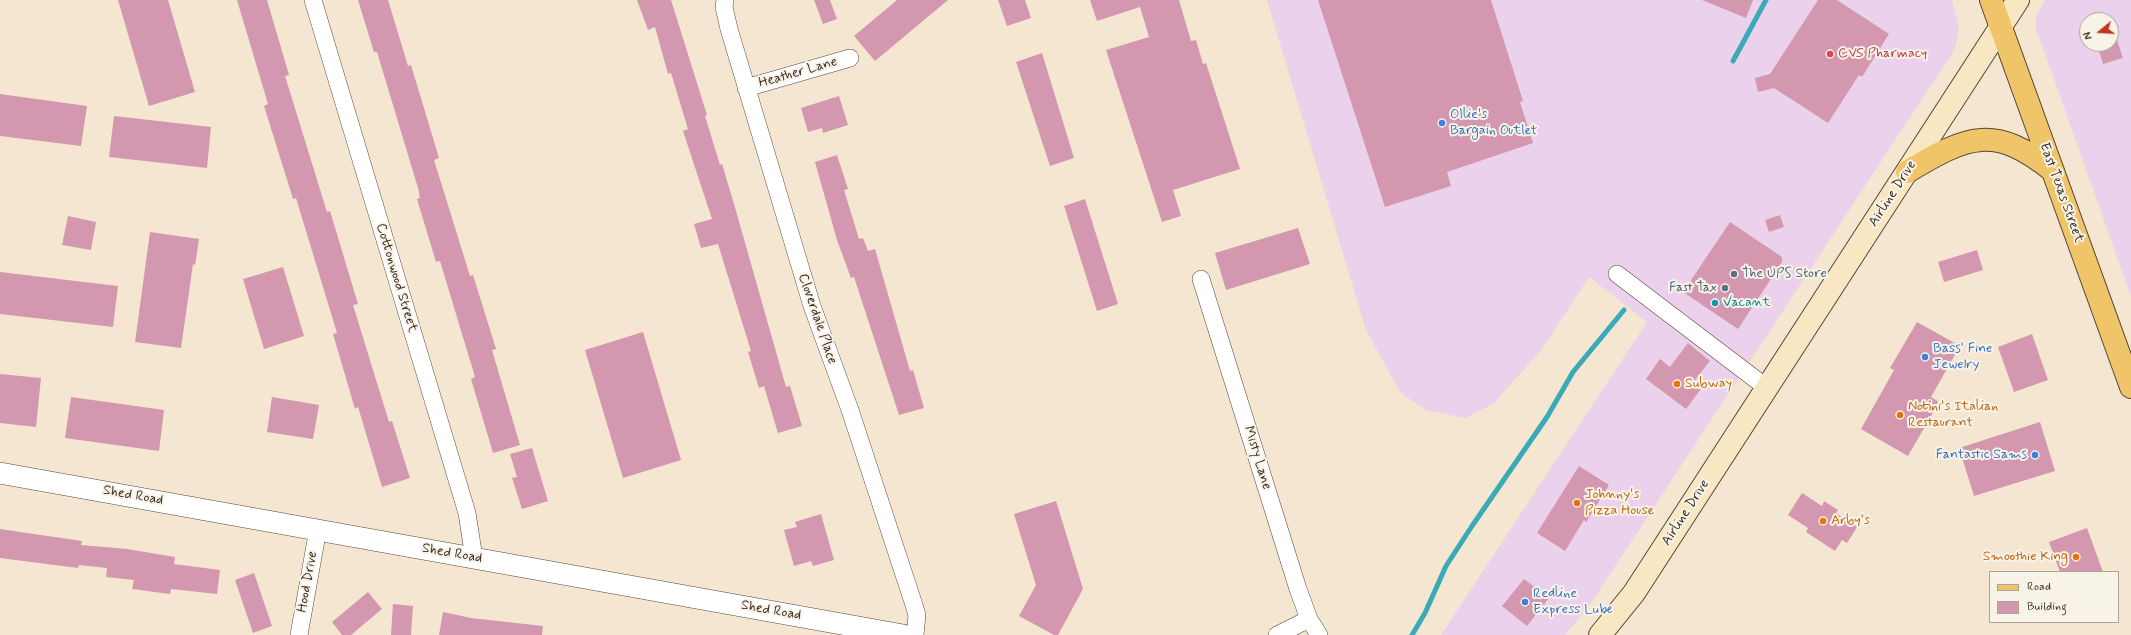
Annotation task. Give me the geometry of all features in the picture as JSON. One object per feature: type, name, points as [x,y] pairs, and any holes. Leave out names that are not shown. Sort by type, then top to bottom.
[{"type":"main road","name":"East Texas Street","points":[[1991,0],[2131,387]]},
{"type":"main road","name":"Airline Drive","points":[[1600,635],[1634,593],[2018,0]]},
{"type":"main road","points":[[1908,172],[1953,147],[1985,139],[2004,141],[2022,149],[2053,171]]},
{"type":"street","name":"Cottonwood Street","points":[[313,0],[467,514],[474,558]]},
{"type":"street","name":"Cloverdale Place","points":[[725,0],[726,17],[746,88],[819,329],[850,410],[917,615],[915,635]]},
{"type":"street","name":"Heather Lane","points":[[746,88],[850,58]]},
{"type":"street","points":[[1616,274],[1767,388]]},
{"type":"street","name":"Misty Lane","points":[[1201,279],[1298,589],[1309,619],[1319,635]]},
{"type":"street","name":"Shed Road","points":[[0,473],[903,635]]},
{"type":"street","name":"Hood Drive","points":[[299,635],[318,529]]},
{"type":"street","points":[[1277,635],[1309,619]]},
{"type":"shaded area","points":[[1267,0],[1952,0],[1959,26],[1956,45],[1951,55],[1589,606],[1565,635],[1441,635],[1647,322],[1589,277],[1542,349],[1494,403],[1466,418],[1425,410],[1400,392],[1366,330]]},
{"type":"shaded area","points":[[2045,0],[2131,0],[2131,297],[2036,28],[2036,17]]},
{"type":"building","points":[[118,0],[168,0],[195,92],[149,106]]},
{"type":"building","points":[[237,0],[267,0],[289,75],[285,76],[327,212],[330,211],[358,304],[353,305],[389,422],[392,421],[410,478],[382,487],[358,407],[355,409],[333,334],[337,333],[296,198],[293,199],[264,106],[268,104]]},
{"type":"building","points":[[358,0],[388,0],[408,66],[411,65],[439,158],[434,160],[470,276],[473,275],[496,349],[492,350],[520,445],[493,453],[471,379],[475,377],[440,261],[436,262],[417,199],[420,198],[418,188],[377,52],[374,52]]},
{"type":"building","points":[[637,0],[671,0],[707,115],[705,116],[720,165],[722,164],[734,204],[786,387],[790,386],[802,426],[778,433],[764,386],[759,388],[748,352],[751,351],[718,244],[701,248],[694,224],[712,219],[683,131],[688,129],[671,73],[668,74],[655,27],[648,30]]},
{"type":"building","points":[[814,0],[830,0],[837,19],[823,24]]},
{"type":"building","points":[[897,0],[948,0],[875,61],[854,36]]},
{"type":"building","points":[[998,0],[1025,0],[1031,18],[1007,26]]},
{"type":"building","points":[[1090,0],[1179,0],[1191,41],[1196,40],[1203,64],[1206,63],[1240,169],[1173,190],[1181,216],[1162,222],[1106,50],[1149,37],[1140,7],[1097,21]]},
{"type":"building","name":"Ollie's Bargain Outlet","points":[[1318,0],[1491,0],[1523,101],[1520,102],[1533,143],[1447,172],[1451,186],[1385,207]]},
{"type":"building","points":[[1702,0],[1753,0],[1746,18]]},
{"type":"building","name":"CVS Pharmacy","points":[[1818,0],[1837,0],[1889,34],[1862,77],[1859,75],[1828,123],[1774,88],[1758,92],[1755,78],[1770,74]]},
{"type":"building","points":[[2119,46],[2123,58],[2103,64],[2099,52],[2119,52]]},
{"type":"building","points":[[1042,53],[1074,158],[1050,166],[1016,62]]},
{"type":"building","points":[[0,94],[87,106],[81,146],[0,136]]},
{"type":"building","points":[[839,96],[848,125],[823,133],[822,128],[808,132],[801,108]]},
{"type":"building","points":[[114,116],[211,127],[207,168],[109,157]]},
{"type":"building","points":[[837,155],[848,189],[844,190],[859,239],[863,238],[868,251],[875,249],[910,371],[913,370],[924,408],[899,415],[854,277],[851,278],[837,240],[815,162]]},
{"type":"building","points":[[1085,199],[1118,304],[1097,311],[1064,206]]},
{"type":"building","points":[[1780,215],[1784,227],[1769,232],[1765,220]]},
{"type":"building","points":[[68,216],[96,222],[91,250],[62,245]]},
{"type":"building","points":[[1730,222],[1782,257],[1782,262],[1738,329],[1683,292]]},
{"type":"building","points":[[1298,228],[1310,264],[1226,290],[1215,253]]},
{"type":"building","points":[[150,232],[199,239],[195,265],[193,264],[181,348],[135,342]]},
{"type":"building","points":[[1977,250],[1983,270],[1944,282],[1938,262]]},
{"type":"building","points":[[283,267],[304,336],[264,349],[243,279]]},
{"type":"building","points":[[0,272],[118,286],[113,327],[0,314]]},
{"type":"building","points":[[1917,322],[1960,346],[1931,397],[1939,402],[1908,456],[1861,429],[1894,370],[1890,368]]},
{"type":"building","points":[[643,332],[681,460],[623,478],[585,350]]},
{"type":"building","points":[[2032,334],[2048,380],[2014,392],[1998,347]]},
{"type":"building","name":"Subway","points":[[1688,343],[1710,361],[1695,380],[1703,386],[1686,409],[1646,379],[1660,359],[1670,367]]},
{"type":"building","points":[[0,374],[41,378],[36,427],[0,423]]},
{"type":"building","points":[[71,397],[164,410],[159,451],[65,438]]},
{"type":"building","points":[[272,397],[319,405],[313,439],[267,432]]},
{"type":"building","points":[[2040,422],[2055,471],[1974,496],[1959,448]]},
{"type":"building","points":[[532,448],[548,501],[522,509],[512,478],[517,477],[510,454]]},
{"type":"building","name":"Johnny's Pizza House","points":[[1579,466],[1609,485],[1586,522],[1584,520],[1565,551],[1537,533]]},
{"type":"building","name":"Arby's","points":[[1802,493],[1822,506],[1824,501],[1838,510],[1836,513],[1857,527],[1847,543],[1842,540],[1835,551],[1806,532],[1808,528],[1788,515]]},
{"type":"building","points":[[1056,501],[1083,589],[1058,635],[1054,635],[1019,616],[1036,585],[1014,514]]},
{"type":"building","points":[[821,514],[834,560],[813,566],[811,561],[794,566],[784,530],[797,527],[795,522]]},
{"type":"building","name":"Smoothie King","points":[[2087,528],[2103,571],[2060,571],[2049,542]]},
{"type":"building","points":[[0,529],[82,541],[81,545],[127,549],[175,557],[174,564],[220,570],[217,594],[171,589],[170,594],[132,589],[134,580],[106,577],[107,568],[79,565],[78,568],[0,558]]},
{"type":"building","points":[[254,573],[272,626],[253,633],[235,580]]},
{"type":"building","name":"Redline Express Lube","points":[[1524,579],[1549,598],[1527,626],[1502,606]]},
{"type":"building","points":[[368,592],[382,609],[351,635],[342,635],[332,622]]},
{"type":"building","points":[[393,604],[413,606],[411,635],[391,635]]},
{"type":"building","points":[[443,612],[471,618],[543,626],[542,635],[439,635]]},
{"type":"waterway","points":[[1733,61],[1766,0]]},
{"type":"waterway","points":[[1412,635],[1425,613],[1446,566],[1472,526],[1547,417],[1573,372],[1624,310]]},
{"type":"place","name":"CVS Pharmacy","points":[[1830,54]]},
{"type":"place","name":"Ollie's Bargain Outlet","points":[[1442,123]]},
{"type":"place","name":"The UPS Store","points":[[1734,274]]},
{"type":"place","name":"Fast Tax","points":[[1725,288]]},
{"type":"place","name":"Vacant","points":[[1715,303]]},
{"type":"place","name":"Bass' Fine Jewelry","points":[[1925,357]]},
{"type":"place","name":"Subway","points":[[1677,384]]},
{"type":"place","name":"Notini's Italian Restaurant","points":[[1900,415]]},
{"type":"place","name":"Fantastic Sams","points":[[2035,455]]},
{"type":"place","name":"Johnny's Pizza House","points":[[1577,503]]},
{"type":"place","name":"Arby's","points":[[1823,521]]},
{"type":"place","name":"Smoothie King","points":[[2076,557]]},
{"type":"place","name":"Redline Express Lube","points":[[1525,602]]}]
